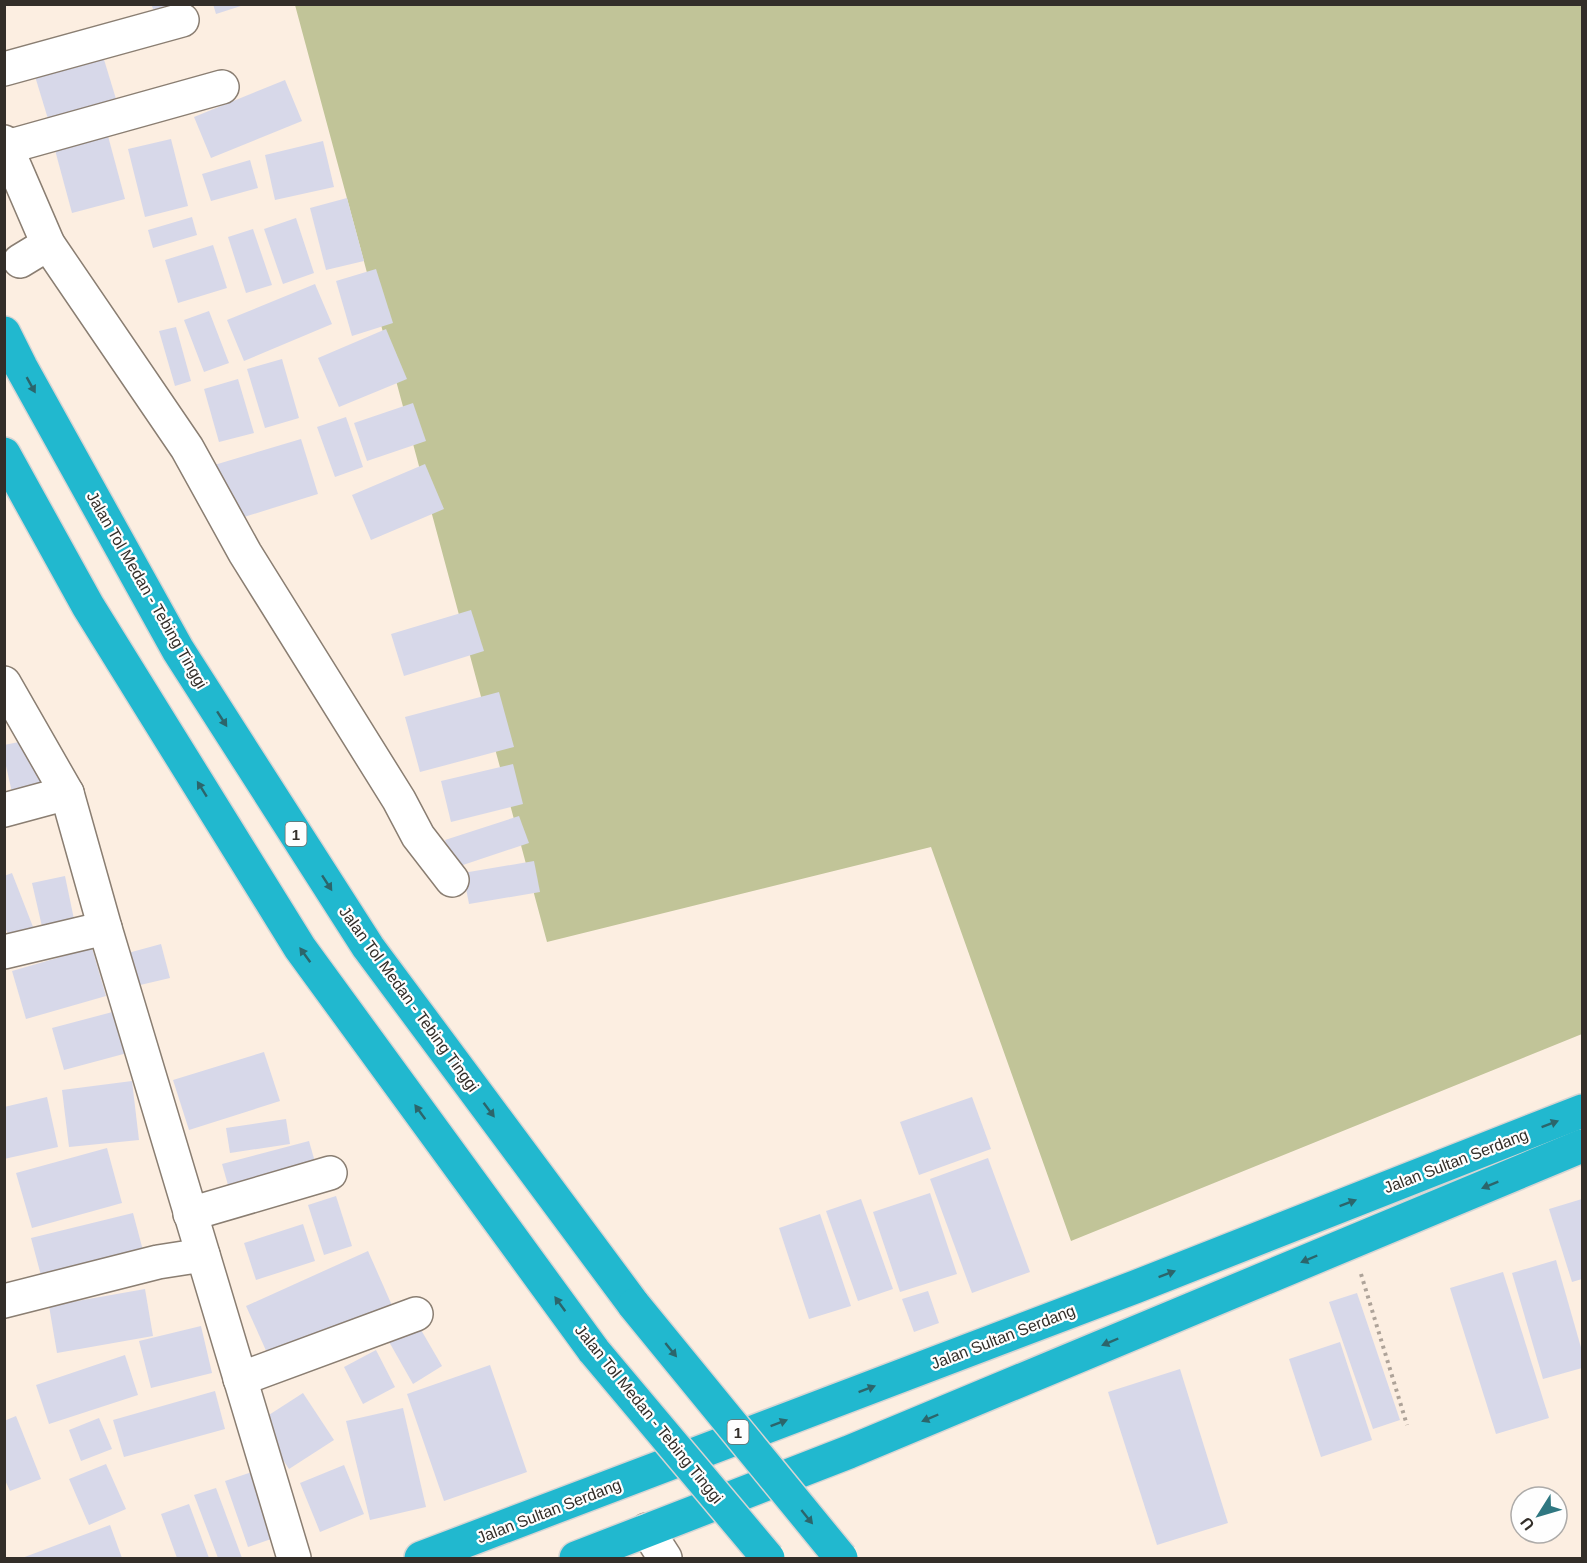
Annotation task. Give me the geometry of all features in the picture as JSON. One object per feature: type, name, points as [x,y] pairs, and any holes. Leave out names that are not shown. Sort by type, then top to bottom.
[{"type":"highway","name":"Jalan Tol Medan - Tebing Tinggi","points":[[4,333],[178,650],[368,947],[634,1305],[841,1558]]},
{"type":"highway","name":"Jalan Tol Medan - Tebing Tinggi","points":[[4,454],[88,606],[300,948],[594,1351],[768,1558]]},
{"type":"highway","name":"Jalan Sultan Serdang","points":[[422,1558],[1135,1287],[1582,1111]]},
{"type":"highway","name":"Jalan Sultan Serdang","points":[[576,1558],[849,1452],[1352,1242],[1582,1149]]},
{"type":"highway","points":[[1135,1287],[1149,1326]]},
{"type":"street","points":[[4,69],[182,20]]},
{"type":"street","points":[[222,87],[6,145],[48,244],[187,448],[245,553],[399,800],[418,836],[452,880]]},
{"type":"street","points":[[20,261],[48,244]]},
{"type":"street","points":[[4,683],[17,727],[67,793],[105,928],[294,1558]]},
{"type":"street","points":[[4,810],[67,793]]},
{"type":"street","points":[[4,952],[105,928]]},
{"type":"street","points":[[190,1214],[330,1173]]},
{"type":"street","points":[[4,1301],[158,1262],[203,1256]]},
{"type":"street","points":[[240,1379],[416,1314]]},
{"type":"street","points":[[647,1530],[665,1558]]},
{"type":"path","points":[[1352,1242],[1407,1425]]},
{"type":"green space","points":[[295,5],[1582,5],[1582,1034],[1071,1241],[931,847],[547,942]]},
{"type":"building","points":[[151,4],[173,4],[155,13]]},
{"type":"building","points":[[213,4],[244,4],[244,5],[216,14]]},
{"type":"building","points":[[102,53],[120,112],[52,132],[34,73]]},
{"type":"building","points":[[285,80],[302,121],[211,158],[194,117]]},
{"type":"building","points":[[108,136],[125,199],[72,213],[55,150]]},
{"type":"building","points":[[171,139],[188,206],[145,217],[128,149]]},
{"type":"building","points":[[323,141],[334,187],[275,200],[265,155]]},
{"type":"building","points":[[250,160],[258,188],[211,201],[202,174]]},
{"type":"building","points":[[347,198],[364,261],[326,270],[310,208]]},
{"type":"building","points":[[192,217],[197,235],[153,248],[148,230]]},
{"type":"building","points":[[296,218],[314,273],[283,284],[264,229]]},
{"type":"building","points":[[253,229],[272,285],[246,293],[228,237]]},
{"type":"building","points":[[213,245],[227,288],[178,303],[165,260]]},
{"type":"building","points":[[376,269],[393,323],[352,336],[336,281]]},
{"type":"building","points":[[315,284],[332,324],[244,361],[227,320]]},
{"type":"building","points":[[209,311],[229,363],[204,372],[184,320]]},
{"type":"building","points":[[176,327],[191,381],[175,386],[159,331]]},
{"type":"building","points":[[386,329],[407,379],[339,407],[318,358]]},
{"type":"building","points":[[282,359],[299,418],[265,428],[247,369]]},
{"type":"building","points":[[238,379],[254,433],[219,442],[204,389]]},
{"type":"building","points":[[413,403],[426,441],[367,461],[354,423]]},
{"type":"building","points":[[346,417],[363,467],[335,477],[317,427]]},
{"type":"building","points":[[301,439],[318,494],[228,522],[211,466]]},
{"type":"building","points":[[425,464],[444,509],[371,540],[352,495]]},
{"type":"building","points":[[471,610],[484,651],[404,676],[391,634]]},
{"type":"building","points":[[499,692],[514,747],[420,772],[405,717]]},
{"type":"building","points":[[34,739],[45,790],[13,797],[4,757],[4,745]]},
{"type":"building","points":[[513,764],[523,804],[451,822],[441,781]]},
{"type":"building","points":[[519,816],[529,843],[454,868],[445,840]]},
{"type":"building","points":[[534,861],[540,892],[469,904],[463,873]]},
{"type":"building","points":[[12,873],[35,932],[11,941],[4,925],[4,876]]},
{"type":"building","points":[[65,876],[75,924],[43,931],[32,883]]},
{"type":"building","points":[[161,944],[170,978],[136,986],[128,953]]},
{"type":"building","points":[[92,948],[106,996],[26,1019],[12,971]]},
{"type":"building","points":[[120,1010],[131,1052],[64,1070],[52,1028]]},
{"type":"building","points":[[264,1052],[280,1101],[189,1130],[173,1080]]},
{"type":"building","points":[[132,1081],[139,1140],[69,1147],[62,1090]]},
{"type":"building","points":[[47,1097],[58,1147],[4,1159],[4,1107]]},
{"type":"building","points":[[972,1097],[991,1149],[919,1175],[900,1122]]},
{"type":"building","points":[[286,1119],[290,1144],[230,1153],[226,1128]]},
{"type":"building","points":[[309,1141],[317,1169],[230,1192],[222,1164]]},
{"type":"building","points":[[107,1148],[122,1203],[32,1228],[16,1173]]},
{"type":"building","points":[[988,1158],[1030,1272],[972,1293],[930,1179]]},
{"type":"building","points":[[930,1193],[957,1274],[900,1292],[873,1212]]},
{"type":"building","points":[[336,1196],[352,1246],[324,1255],[308,1205]]},
{"type":"building","points":[[861,1199],[893,1289],[858,1301],[826,1211]]},
{"type":"building","points":[[1582,1199],[1582,1279],[1572,1282],[1549,1209]]},
{"type":"building","points":[[133,1213],[145,1258],[43,1283],[31,1238]]},
{"type":"building","points":[[820,1214],[851,1306],[809,1319],[779,1228]]},
{"type":"building","points":[[303,1224],[315,1261],[256,1280],[244,1243]]},
{"type":"building","points":[[368,1251],[394,1310],[272,1364],[246,1306]]},
{"type":"building","points":[[1556,1260],[1582,1351],[1582,1368],[1543,1379],[1512,1273]]},
{"type":"building","points":[[1503,1272],[1549,1418],[1496,1434],[1450,1288]]},
{"type":"building","points":[[145,1289],[153,1336],[57,1353],[49,1306]]},
{"type":"building","points":[[928,1291],[939,1323],[914,1332],[902,1299]]},
{"type":"building","points":[[1357,1293],[1400,1420],[1373,1429],[1329,1302]]},
{"type":"building","points":[[417,1323],[442,1366],[413,1384],[388,1340]]},
{"type":"building","points":[[201,1326],[212,1373],[151,1388],[139,1341]]},
{"type":"building","points":[[1340,1342],[1372,1440],[1321,1457],[1289,1359]]},
{"type":"building","points":[[376,1350],[395,1387],[363,1404],[344,1367]]},
{"type":"building","points":[[125,1355],[138,1395],[49,1424],[36,1385]]},
{"type":"building","points":[[490,1365],[527,1472],[444,1501],[407,1394]]},
{"type":"building","points":[[1180,1369],[1228,1523],[1157,1545],[1108,1392]]},
{"type":"building","points":[[215,1391],[225,1429],[124,1457],[113,1420]]},
{"type":"building","points":[[303,1393],[334,1440],[289,1469],[258,1422]]},
{"type":"building","points":[[403,1408],[426,1507],[370,1520],[346,1421]]},
{"type":"building","points":[[16,1416],[41,1479],[10,1491],[4,1478],[4,1421]]},
{"type":"building","points":[[99,1418],[112,1449],[81,1461],[69,1430]]},
{"type":"building","points":[[106,1464],[126,1509],[89,1525],[69,1479]]},
{"type":"building","points":[[344,1465],[364,1514],[320,1532],[300,1483]]},
{"type":"building","points":[[252,1472],[274,1538],[248,1547],[225,1481]]},
{"type":"building","points":[[216,1488],[242,1558],[218,1558],[194,1495]]},
{"type":"building","points":[[189,1504],[209,1558],[177,1558],[161,1514]]},
{"type":"building","points":[[110,1525],[122,1558],[22,1558]]}]
